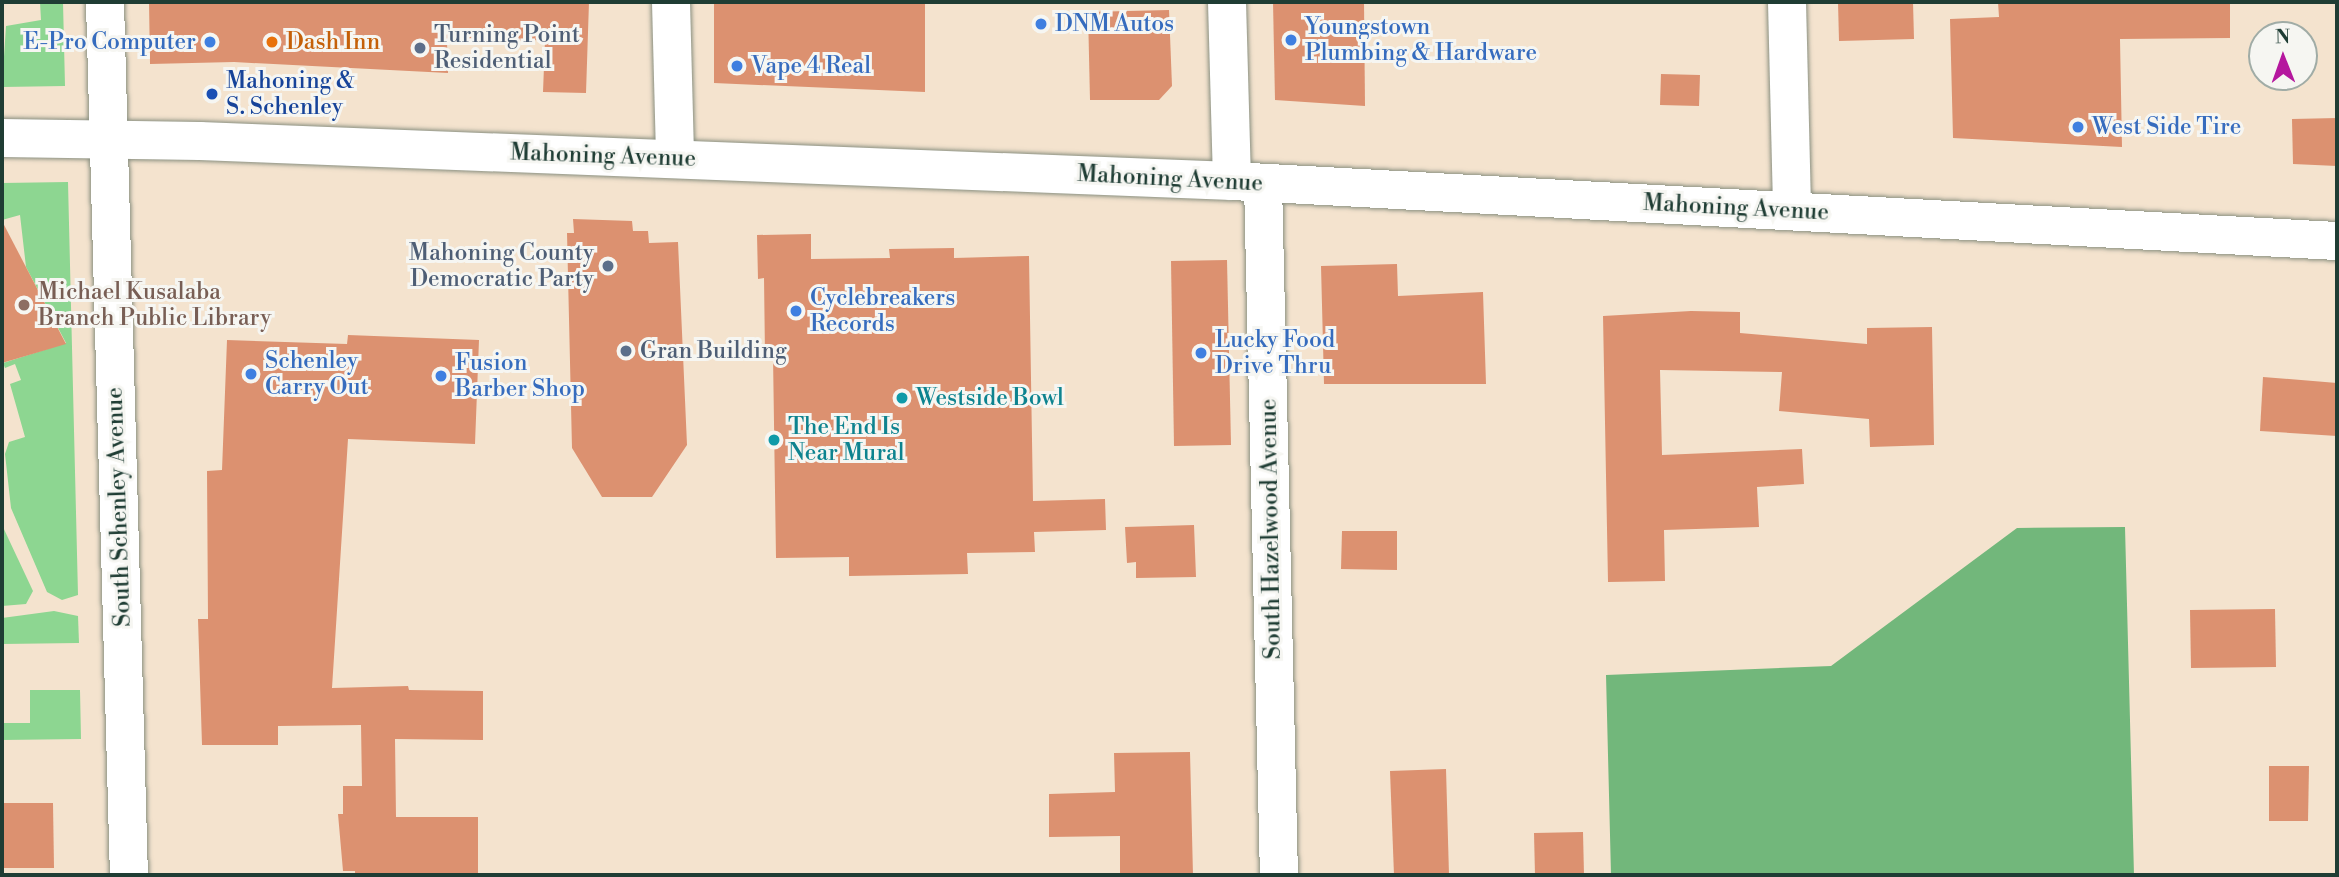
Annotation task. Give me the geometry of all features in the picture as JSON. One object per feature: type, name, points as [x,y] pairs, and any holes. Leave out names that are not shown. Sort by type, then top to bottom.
[{"type":"main road","name":"South Schenley Avenue","points":[[105,2],[130,875]]},
{"type":"main road","points":[[671,2],[675,158]]},
{"type":"main road","name":"South Hazelwood Avenue","points":[[1227,2],[1248,182],[1279,875]]},
{"type":"main road","points":[[1787,2],[1792,211]]},
{"type":"main road","name":"Mahoning Avenue","points":[[2,138],[109,138],[1248,182],[2337,241]]},
{"type":"green space","points":[[40,2],[63,2],[65,86],[2,87],[6,26],[41,20]]},
{"type":"green space","points":[[68,182],[78,595],[62,600],[47,592],[11,508],[5,454],[9,442],[25,437],[10,384],[21,380],[15,364],[5,368],[3,363],[66,343],[26,267],[20,215],[2,220],[2,183]]},
{"type":"green space","points":[[2,525],[33,591],[26,604],[2,606]]},
{"type":"green space","points":[[2125,527],[2134,875],[1611,875],[1606,675],[1831,666],[2017,528]]},
{"type":"green space","points":[[54,611],[78,616],[79,643],[2,644],[2,618]]},
{"type":"green space","points":[[30,690],[80,690],[81,739],[2,740],[2,723],[30,723]]},
{"type":"building","points":[[149,2],[589,2],[586,93],[543,92],[545,40],[447,42],[448,73],[234,62],[150,64]]},
{"type":"building","points":[[714,2],[925,2],[925,92],[714,83]]},
{"type":"building","points":[[1273,2],[1364,2],[1365,106],[1275,100]]},
{"type":"building","points":[[1838,2],[1913,2],[1914,39],[1839,41]]},
{"type":"building","points":[[1998,2],[2230,2],[2230,38],[2120,39],[2122,147],[1953,138],[1950,19],[1999,17]]},
{"type":"building","points":[[1169,10],[1172,86],[1159,100],[1090,100],[1088,12]]},
{"type":"building","points":[[1661,74],[1700,75],[1699,106],[1660,105]]},
{"type":"building","points":[[2337,118],[2337,166],[2293,164],[2292,119]]},
{"type":"building","name":"Gran Building","points":[[573,219],[632,221],[633,231],[648,231],[649,243],[678,242],[687,445],[652,497],[602,497],[572,448],[567,233],[574,233]]},
{"type":"building","name":"Michael Kusalaba Branch Public Library","points":[[2,221],[66,344],[2,363]]},
{"type":"building","name":"Westside Bowl","points":[[811,234],[811,259],[890,258],[889,249],[954,248],[954,258],[1029,256],[1033,501],[1105,499],[1106,530],[1034,532],[1035,552],[967,553],[968,574],[849,576],[849,557],[776,558],[773,356],[765,356],[764,278],[758,279],[757,235]]},
{"type":"building","name":"Lucky Food Drive Thru","points":[[1227,260],[1231,445],[1174,446],[1171,261]]},
{"type":"building","points":[[1397,264],[1398,296],[1483,292],[1486,384],[1324,384],[1321,266]]},
{"type":"building","points":[[1691,311],[1740,312],[1740,333],[1867,344],[1867,328],[1932,327],[1934,445],[1870,447],[1869,419],[1779,411],[1782,372],[1660,370],[1662,455],[1802,449],[1804,484],[1757,487],[1759,527],[1664,530],[1665,581],[1608,582],[1603,316]]},
{"type":"building","points":[[348,335],[479,340],[475,444],[348,439],[332,688],[408,686],[409,690],[483,691],[483,740],[395,739],[396,817],[478,817],[478,875],[355,875],[355,871],[343,871],[338,814],[343,814],[343,786],[362,786],[361,725],[278,726],[278,745],[202,745],[198,619],[208,619],[207,471],[222,470],[227,340],[347,344]]},
{"type":"building","points":[[2263,377],[2337,383],[2337,436],[2260,431]]},
{"type":"building","points":[[1194,525],[1196,577],[1136,578],[1136,562],[1127,563],[1125,527]]},
{"type":"building","points":[[1342,531],[1397,531],[1397,570],[1341,569]]},
{"type":"building","points":[[2275,609],[2276,667],[2191,668],[2190,610]]},
{"type":"building","points":[[1190,752],[1193,875],[1120,875],[1120,836],[1049,837],[1049,794],[1115,792],[1114,753]]},
{"type":"building","points":[[2269,766],[2309,766],[2308,821],[2269,821]]},
{"type":"building","points":[[1446,769],[1449,875],[1394,875],[1390,771]]},
{"type":"building","points":[[2,803],[53,803],[54,868],[2,868]]},
{"type":"building","points":[[1583,832],[1584,875],[1535,875],[1534,833]]},
{"type":"place","name":"DNM Autos","points":[[1041,24]]},
{"type":"place","name":"Youngstown Plumbing & Hardware","points":[[1291,40]]},
{"type":"place","name":"E-Pro Computer","points":[[210,42]]},
{"type":"place","name":"Dash Inn","points":[[272,42]]},
{"type":"place","name":"Turning Point Residential","points":[[420,48]]},
{"type":"place","name":"Vape 4 Real","points":[[737,66]]},
{"type":"place","name":"Mahoning & S. Schenley","points":[[212,94]]},
{"type":"place","name":"West Side Tire","points":[[2078,127]]},
{"type":"place","name":"Mahoning County Democratic Party","points":[[608,266]]},
{"type":"place","name":"Michael Kusalaba Branch Public Library","points":[[24,305]]},
{"type":"place","name":"Cyclebreakers Records","points":[[796,311]]},
{"type":"place","name":"Gran Building","points":[[626,351]]},
{"type":"place","name":"Lucky Food Drive Thru","points":[[1201,353]]},
{"type":"place","name":"Schenley Carry Out","points":[[251,374]]},
{"type":"place","name":"Fusion Barber Shop","points":[[441,376]]},
{"type":"place","name":"Westside Bowl","points":[[902,398]]},
{"type":"place","name":"The End Is Near Mural","points":[[774,440]]}]
